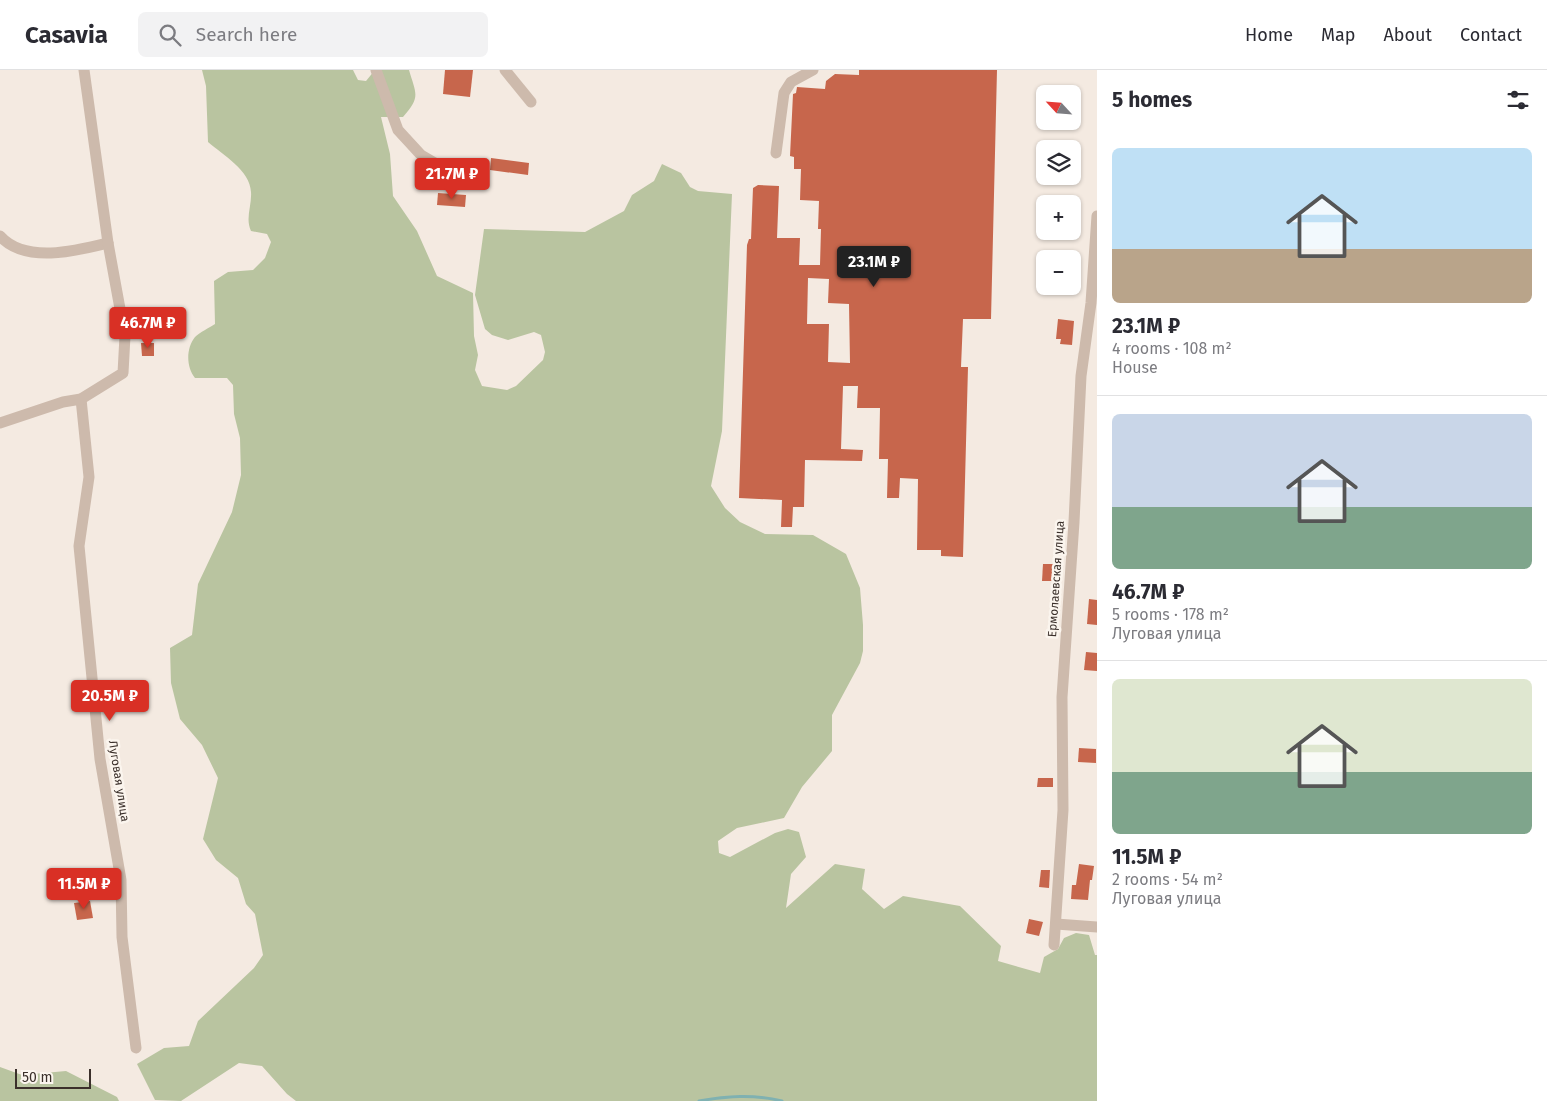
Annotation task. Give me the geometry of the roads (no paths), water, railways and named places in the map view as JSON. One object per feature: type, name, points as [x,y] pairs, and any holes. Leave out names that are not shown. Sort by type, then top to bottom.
[{"type":"street","points":[[0,423],[63,402],[82,399],[123,373],[125,336],[108,243],[84,70]]},
{"type":"street","points":[[376,70],[398,130],[421,155],[445,170]]},
{"type":"street","points":[[504,70],[531,102]]},
{"type":"street","points":[[776,153],[784,93],[791,82],[813,70]]},
{"type":"street","name":"Ермолаевская улица","points":[[1054,945],[1063,810],[1062,697],[1074,522],[1081,376],[1091,303],[1097,216]]},
{"type":"street","points":[[0,236],[7,243],[18,249],[46,253],[72,252],[108,243]]},
{"type":"street","name":"Луговая улица","points":[[82,399],[89,477],[79,546],[100,759],[121,880],[122,937],[136,1048]]},
{"type":"street","points":[[1056,924],[1097,927]]},
{"type":"waterway","points":[[699,1101],[740,1096],[782,1101]]}]
